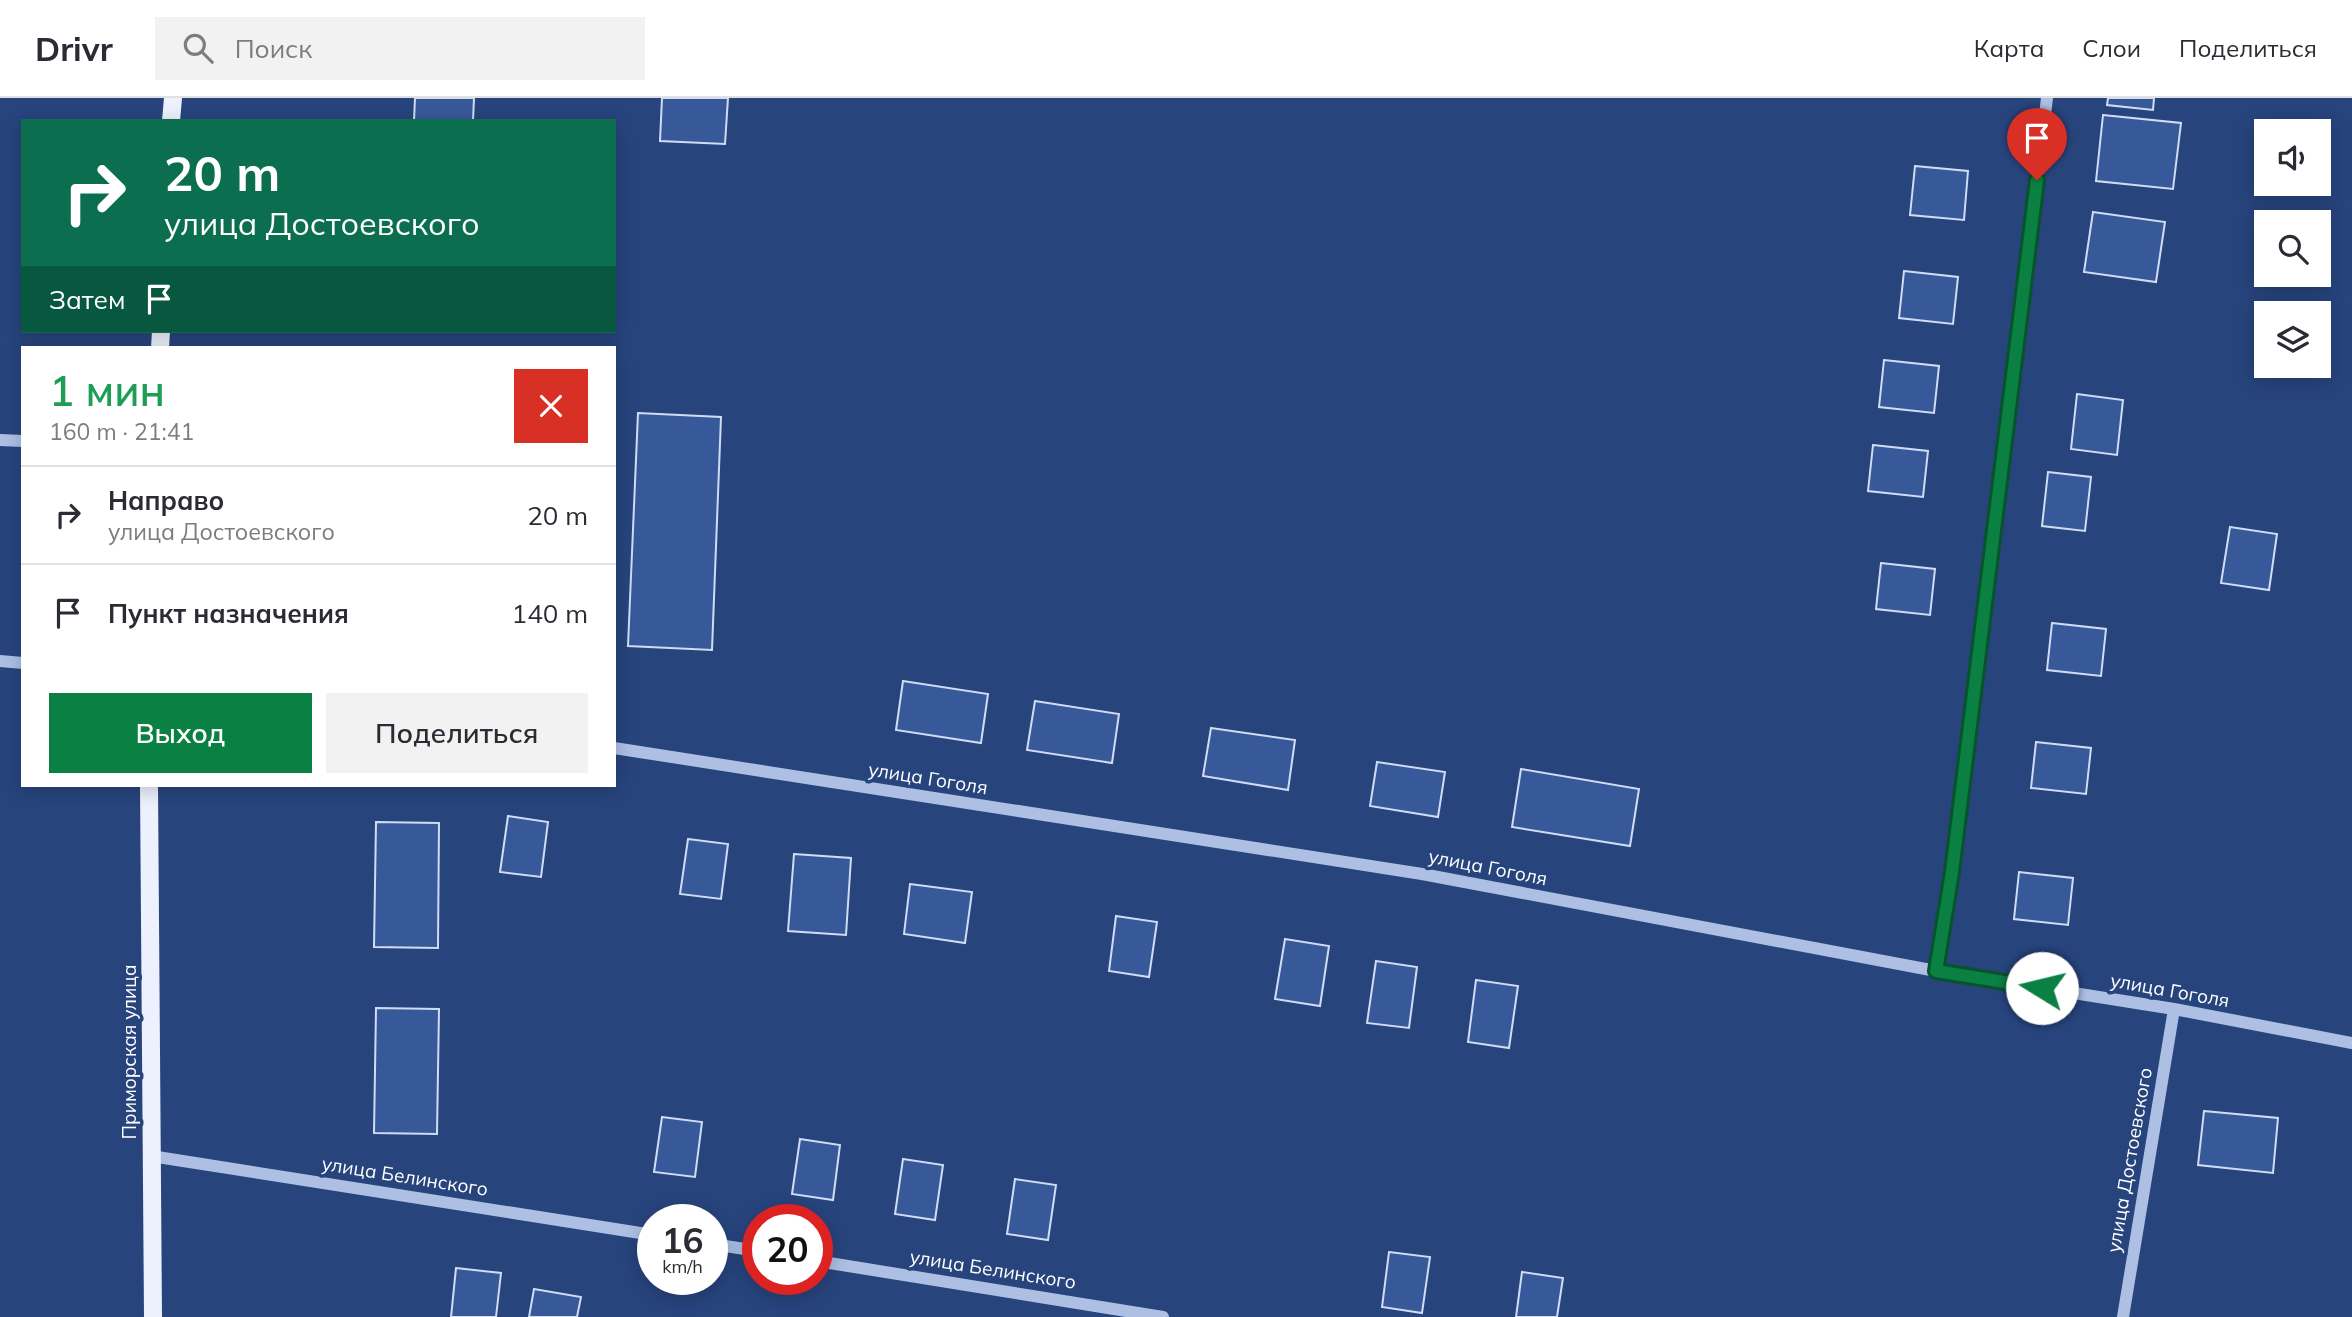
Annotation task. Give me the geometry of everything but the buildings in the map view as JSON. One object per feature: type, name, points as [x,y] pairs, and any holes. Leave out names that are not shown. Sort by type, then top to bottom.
[{"type":"main road","points":[[171,119],[173,98]]},
{"type":"main road","name":"Приморская улица","points":[[149,787],[153,1317]]},
{"type":"lane","points":[[1936,971],[1952,872],[2047,98]]},
{"type":"lane","points":[[0,440],[21,441]]},
{"type":"lane","points":[[0,661],[21,663]]},
{"type":"lane","name":"улица Гоголя","points":[[616,748],[1422,874],[1936,971],[2174,1009],[2352,1044]]},
{"type":"lane","name":"улица Достоевского","points":[[2123,1317],[2174,1009]]},
{"type":"lane","name":"улица Белинского","points":[[151,1156],[637,1232]]},
{"type":"lane","name":"улица Белинского","points":[[833,1264],[1163,1317]]},
{"type":"route","points":[[2037,180],[1952,872],[1936,971],[2042,988]]}]
